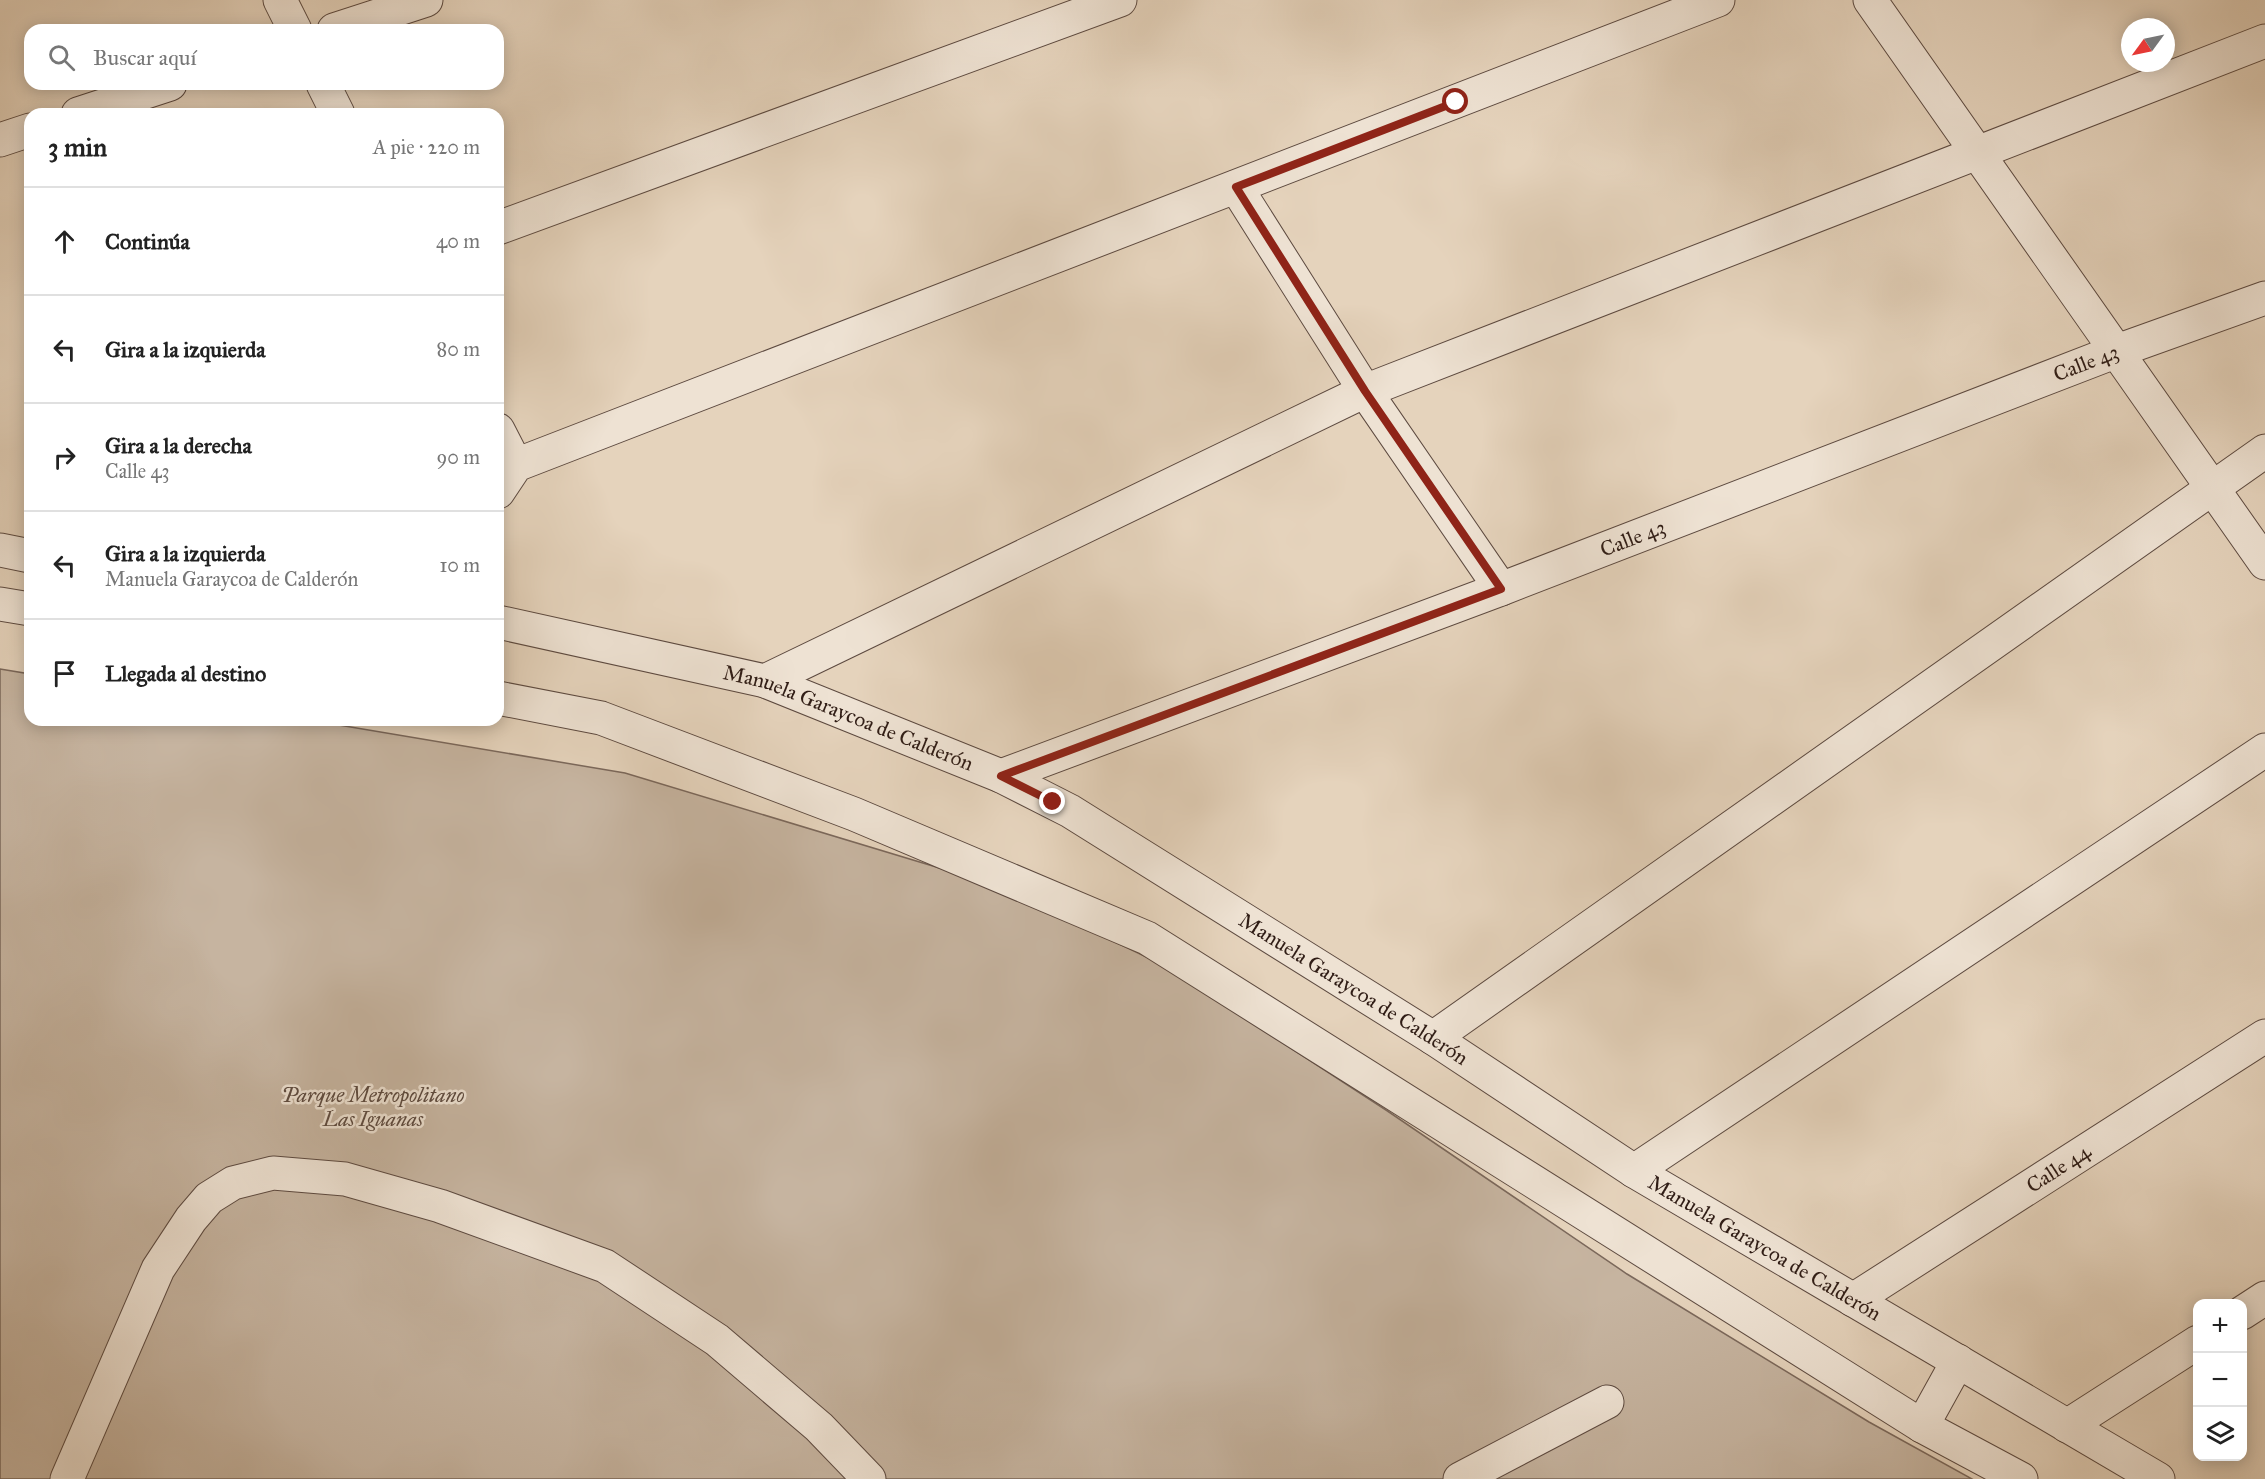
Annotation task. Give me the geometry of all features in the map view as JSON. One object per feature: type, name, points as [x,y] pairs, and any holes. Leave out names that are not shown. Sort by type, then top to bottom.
[{"type":"street","points":[[280,0],[292,24]]},
{"type":"street","points":[[352,24],[426,0]]},
{"type":"street","points":[[504,226],[1054,11],[1120,0]]},
{"type":"street","points":[[504,483],[516,465],[1719,0]]},
{"type":"street","points":[[1870,0],[2265,563]]},
{"type":"street","points":[[765,681],[1365,391],[2265,41]]},
{"type":"street","points":[[96,108],[152,90]]},
{"type":"street","points":[[325,90],[335,108]]},
{"type":"street","points":[[0,140],[24,132]]},
{"type":"street","points":[[1236,187],[1365,391],[1501,589]]},
{"type":"street","name":"Calle 43","points":[[1001,776],[1501,589],[2117,351],[2265,298]]},
{"type":"street","points":[[504,442],[516,465]]},
{"type":"street","points":[[1433,1038],[2265,451]]},
{"type":"street","points":[[0,550],[24,555]]},
{"type":"street","points":[[0,604],[24,608]]},
{"type":"street","name":"Manuela Garaycoa de Calderón","points":[[504,623],[765,681],[1001,776],[1070,811],[1433,1038],[1634,1171],[2158,1479]]},
{"type":"street","points":[[504,699],[612,722],[854,813],[1147,938],[1922,1426],[2020,1479]]},
{"type":"street","points":[[1634,1171],[2265,750]]},
{"type":"street","name":"Calle 44","points":[[1853,1300],[2265,1036]]},
{"type":"street","points":[[67,1479],[158,1269],[191,1219],[209,1198],[233,1183],[273,1173],[345,1179],[430,1203],[605,1266],[717,1340],[819,1427],[869,1479]]},
{"type":"street","points":[[2247,1310],[2265,1298]]},
{"type":"street","points":[[2067,1426],[2193,1345]]},
{"type":"street","points":[[1922,1426],[1958,1361]]},
{"type":"street","points":[[1461,1479],[1606,1402]]},
{"type":"green space","name":"Parque Metropolitano Las Iguanas","points":[[0,669],[24,673],[24,726],[345,726],[625,773],[956,873],[1013,893],[1161,964],[1386,1110],[1627,1274],[1869,1422],[1972,1479],[0,1479]]},
{"type":"route","points":[[1053,802],[1001,776],[1501,589],[1365,391],[1236,187],[1456,102]]}]
